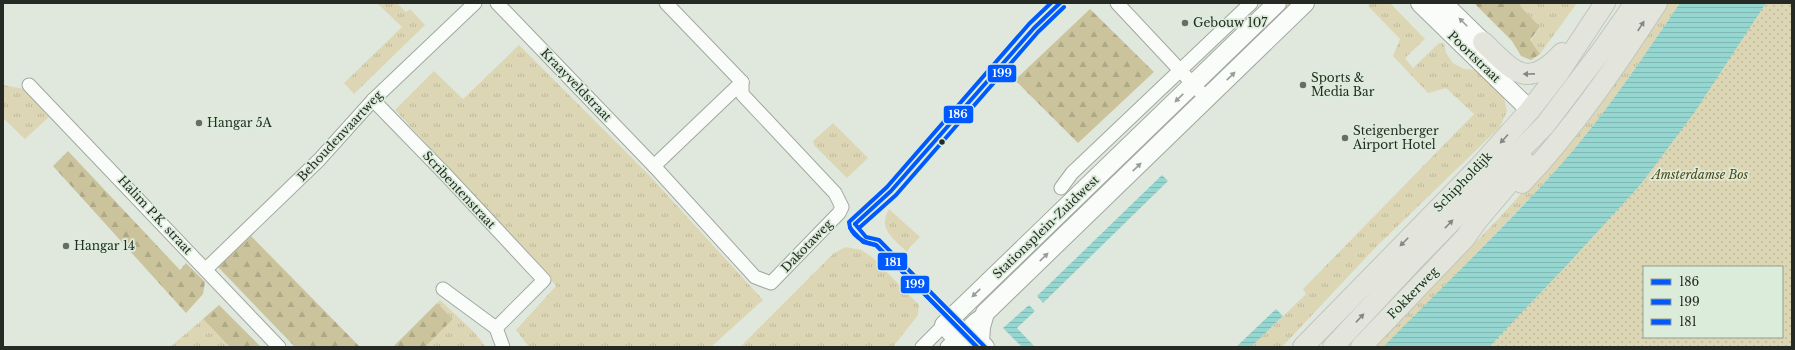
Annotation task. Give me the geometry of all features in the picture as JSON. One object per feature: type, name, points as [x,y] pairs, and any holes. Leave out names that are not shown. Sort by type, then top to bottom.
[{"type":"main road","points":[[1333,347],[1408,267],[1533,139],[1573,90],[1636,3]]},
{"type":"main road","points":[[1458,245],[1572,109],[1592,82],[1612,50],[1636,3]]},
{"type":"main road","points":[[1458,245],[1481,226],[1542,162],[1607,79],[1657,3]]},
{"type":"main road","name":"Schipholdijk","points":[[1303,347],[1479,167],[1530,110],[1558,74],[1602,8]]},
{"type":"main road","points":[[1483,42],[1516,71],[1524,74],[1535,74],[1550,65],[1602,8]]},
{"type":"main road","points":[[1530,110],[1545,108],[1552,105],[1573,90]]},
{"type":"main road","name":"Fokkerweg","points":[[1362,347],[1458,245]]},
{"type":"street","name":"Behoudenvaartweg","points":[[206,269],[319,160],[373,100],[475,3]]},
{"type":"street","name":"Kraayveldstraat","points":[[498,3],[654,166]]},
{"type":"street","points":[[654,166],[742,82],[666,3]]},
{"type":"street","points":[[1117,3],[1207,98]]},
{"type":"street","name":"Stationsplein-Zuidwest","points":[[1061,188],[1072,173],[1180,68],[1251,3]]},
{"type":"street","name":"Stationsplein-Zuidwest","points":[[949,321],[1277,3]]},
{"type":"street","name":"Stationsplein-Zuidwest","points":[[966,342],[981,327],[986,313],[1305,3]]},
{"type":"street","name":"Poortstraat","points":[[1420,3],[1530,110]]},
{"type":"street","name":"Poortstraat","points":[[1444,3],[1483,42]]},
{"type":"street","name":"Dakotaweg","points":[[654,166],[755,277],[771,282],[839,213],[842,206],[835,193],[742,94],[742,82]]},
{"type":"street","name":"Halim P.K. straat","points":[[29,85],[279,347]]},
{"type":"street","name":"Scribentenstraat","points":[[373,100],[446,175],[544,280],[496,328]]},
{"type":"street","points":[[1138,138],[1152,152]]},
{"type":"street","points":[[1007,264],[1021,280]]},
{"type":"street","points":[[443,288],[496,328],[503,347]]},
{"type":"street","points":[[922,347],[949,321],[966,342]]},
{"type":"green space","points":[[377,3],[397,3],[406,12],[410,9],[425,25],[354,94],[344,83],[402,27]]},
{"type":"green space","points":[[1285,3],[1298,3],[1234,60],[1232,58]]},
{"type":"green space","points":[[1371,3],[1390,3],[1425,39],[1405,58],[1413,68],[1439,43],[1444,43],[1446,53],[1453,63],[1464,69],[1476,70],[1503,94],[1507,111],[1500,127],[1374,249],[1282,347],[1251,347],[1306,294],[1303,289],[1474,114],[1446,88],[1428,93],[1393,56],[1400,39],[1368,6]]},
{"type":"green space","points":[[1474,3],[1517,3],[1540,27],[1530,40],[1540,54],[1531,60],[1521,56],[1512,41]]},
{"type":"green space","points":[[1515,3],[1577,3],[1540,54],[1530,41],[1540,28]]},
{"type":"green space","points":[[1665,3],[1680,3],[1621,88],[1574,150],[1471,259],[1383,347],[1374,347],[1501,216],[1574,134]]},
{"type":"green space","name":"Amsterdamse Bos","points":[[1709,3],[1792,3],[1792,347],[1415,347]]},
{"type":"green space","points":[[1090,9],[1154,72],[1078,143],[1015,80]]},
{"type":"green space","points":[[519,45],[648,174],[763,300],[711,347],[529,347],[516,330],[556,286],[536,261],[395,110],[434,71],[463,99]]},
{"type":"green space","points":[[3,85],[24,89],[49,117],[25,139],[3,118]]},
{"type":"green space","points":[[833,123],[868,158],[847,178],[814,145],[813,141]]},
{"type":"green space","points":[[68,151],[180,270],[186,263],[205,282],[203,294],[186,313],[53,166]]},
{"type":"green space","points":[[1130,157],[1133,160],[1020,268],[1021,262]]},
{"type":"green space","points":[[889,209],[920,237],[907,252],[892,238],[886,228],[885,222]]},
{"type":"green space","points":[[251,236],[360,347],[295,347],[218,267]]},
{"type":"green space","points":[[846,247],[861,250],[872,257],[919,305],[918,315],[893,347],[740,347],[834,253]]},
{"type":"green space","points":[[440,300],[473,331],[486,347],[425,347],[453,319],[437,303]]},
{"type":"green space","points":[[437,303],[453,319],[425,347],[393,347]]},
{"type":"green space","points":[[219,305],[261,347],[230,347],[203,319]]},
{"type":"green space","points":[[203,319],[230,347],[170,347]]},
{"type":"water","points":[[1680,3],[1766,3],[1694,113],[1641,184],[1489,347],[1383,347],[1515,214],[1574,150],[1621,88]]},
{"type":"water","points":[[1162,175],[1168,181],[1043,303],[1037,296]]},
{"type":"water","points":[[1029,305],[1035,311],[1017,328],[1035,347],[1022,347],[1003,328]]},
{"type":"water","points":[[1276,309],[1283,316],[1251,347],[1236,347]]},
{"type":"transit line","name":"181","points":[[977,347],[876,245],[867,243],[855,235],[849,222],[887,187],[1029,24],[1051,3]]},
{"type":"transit line","name":"186","points":[[855,224],[891,191],[1034,28],[1060,3]]},
{"type":"transit line","name":"199","points":[[859,228],[896,195],[1038,32],[1064,7]]},
{"type":"transit line","name":"186","points":[[855,224],[866,237],[879,240],[985,347]]},
{"type":"transit line","name":"199","points":[[850,228],[863,242],[876,245],[977,347]]},
{"type":"place","name":"Gebouw 107","points":[[1185,23]]},
{"type":"place","name":"Sports & Media Bar","points":[[1303,85]]},
{"type":"place","name":"Hangar 5A","points":[[199,123]]},
{"type":"place","name":"Steigenberger Airport Hotel","points":[[1345,138]]},
{"type":"place","name":"Hangar 14","points":[[66,246]]}]
